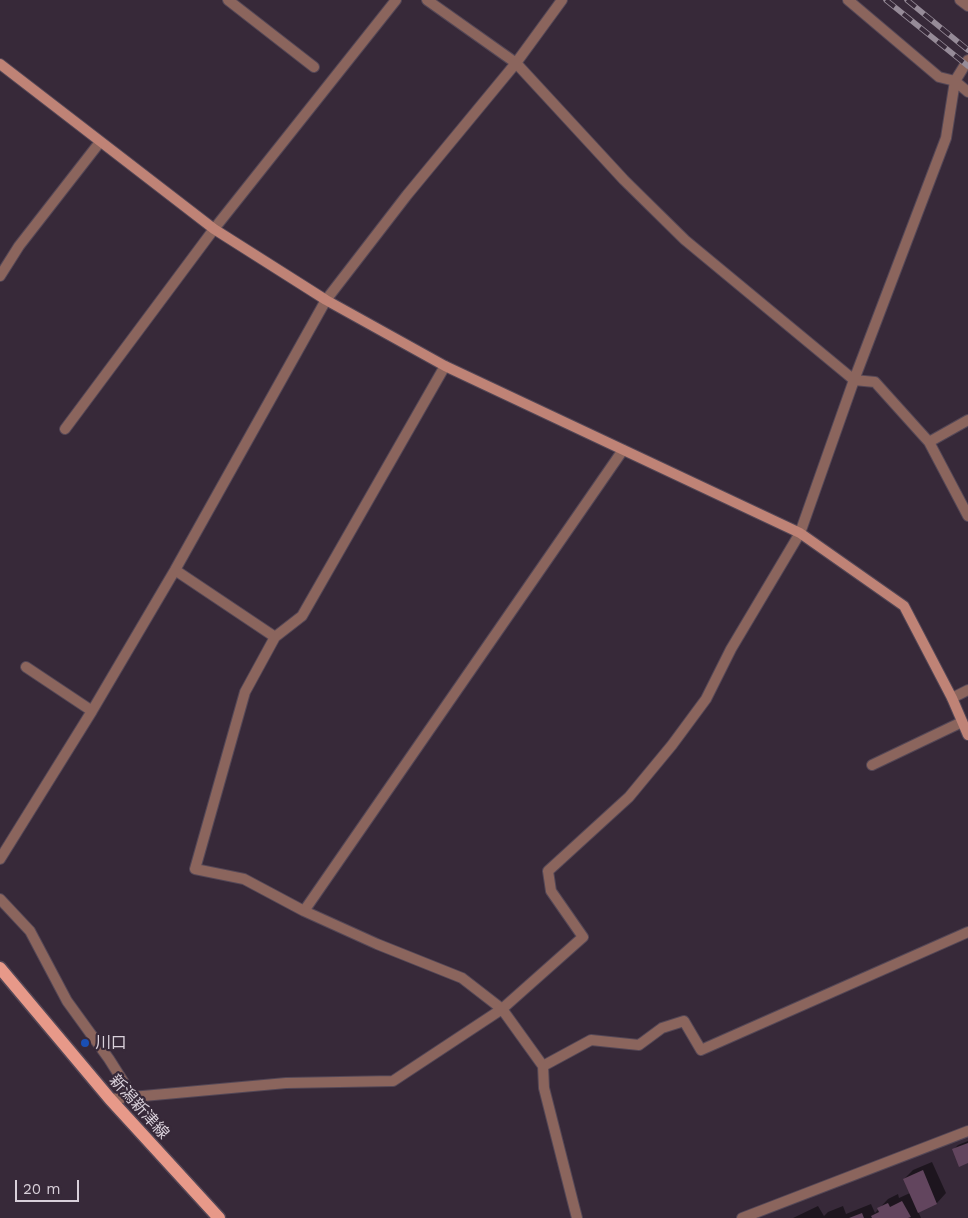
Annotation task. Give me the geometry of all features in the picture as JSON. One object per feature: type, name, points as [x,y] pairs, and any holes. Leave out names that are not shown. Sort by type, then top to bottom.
[{"type":"main road","name":"新潟新津線","points":[[0,968],[110,1099],[219,1218]]},
{"type":"street","points":[[228,0],[314,67]]},
{"type":"street","points":[[65,429],[214,229],[396,0]]},
{"type":"street","points":[[427,0],[516,63],[624,180],[685,240],[854,380],[874,382],[928,442],[968,516]]},
{"type":"street","points":[[0,859],[92,711],[176,570],[326,300],[408,195],[516,63],[562,0]]},
{"type":"street","points":[[848,0],[939,77],[955,81],[968,92]]},
{"type":"street","points":[[960,0],[968,6]]},
{"type":"street","points":[[110,1099],[286,1083],[393,1081],[502,1009],[583,937],[551,890],[548,871],[629,796],[678,737],[706,699],[731,649],[800,533],[854,380],[946,138],[955,81],[968,60]]},
{"type":"street","points":[[0,64],[214,229],[326,300],[445,366],[800,533],[904,606],[952,698],[968,735]]},
{"type":"street","points":[[0,276],[19,246],[100,142]]},
{"type":"street","points":[[445,366],[302,616],[275,637],[245,692],[195,869],[244,879],[304,911],[377,944],[462,978],[502,1009],[543,1066],[544,1088],[577,1218]]},
{"type":"street","points":[[928,442],[968,420]]},
{"type":"street","points":[[304,911],[623,450]]},
{"type":"street","points":[[176,570],[275,637]]},
{"type":"street","points":[[26,668],[92,711]]},
{"type":"street","points":[[952,698],[968,690]]},
{"type":"street","points":[[872,765],[962,722]]},
{"type":"street","points":[[0,899],[30,931],[67,1001],[134,1097]]},
{"type":"street","points":[[543,1066],[591,1040],[639,1045],[662,1028],[684,1021],[701,1050],[968,932]]},
{"type":"street","points":[[742,1218],[968,1130]]},
{"type":"building","points":[[968,1143],[968,1163],[959,1167],[952,1149]]},
{"type":"building","points":[[923,1170],[937,1204],[918,1213],[903,1179]]},
{"type":"building","points":[[902,1201],[911,1217],[872,1218],[871,1216],[879,1212],[877,1208],[888,1203],[890,1207]]},
{"type":"building","points":[[862,1213],[864,1218],[849,1218]]},
{"type":"railway","points":[[886,0],[968,66]]},
{"type":"railway","points":[[907,0],[968,50]]},
{"type":"place","name":"川口","points":[[85,1043]]}]
